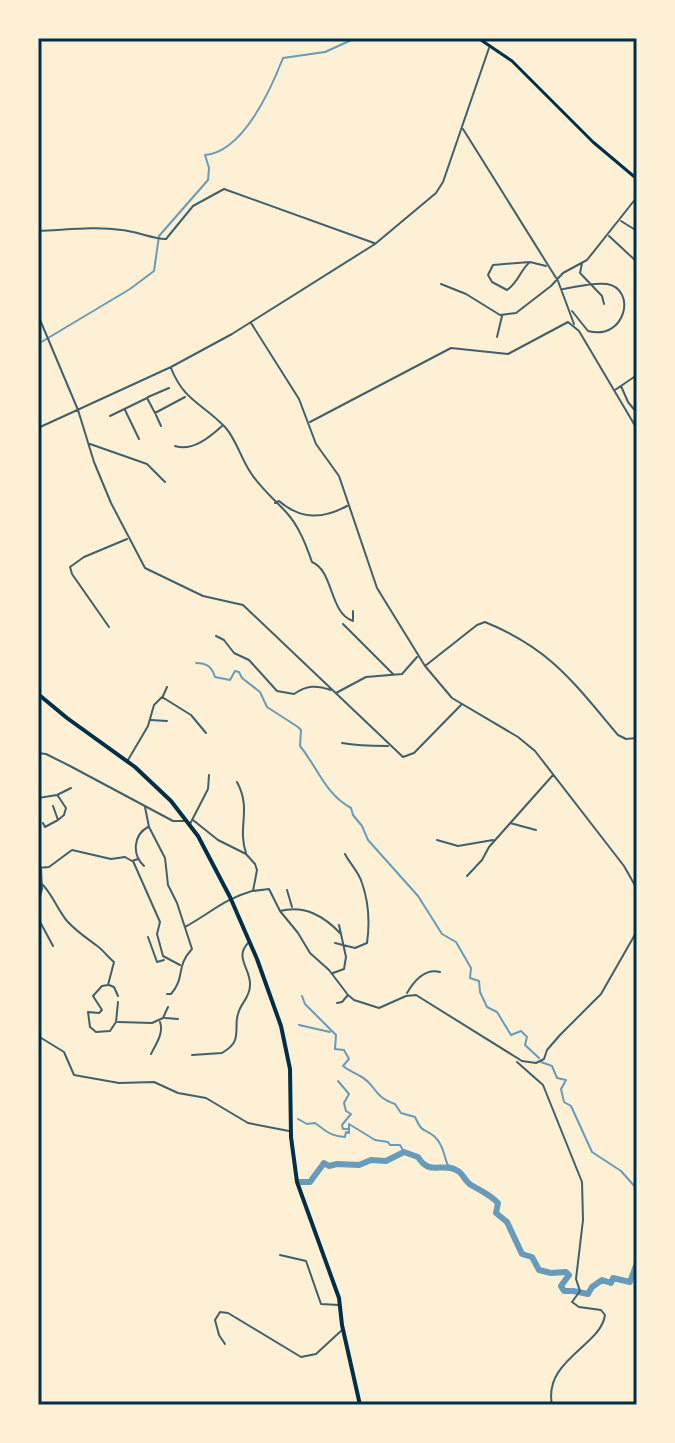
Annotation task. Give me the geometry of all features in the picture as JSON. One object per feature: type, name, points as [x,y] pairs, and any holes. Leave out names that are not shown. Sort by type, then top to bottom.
[{"type":"highway","points":[[38,694],[127,761],[190,821],[230,897],[281,1026],[292,1092],[290,1132],[300,1195],[334,1280],[360,1405]]},
{"type":"main road","points":[[478,38],[512,61],[593,142],[637,179]]},
{"type":"street","points":[[38,428],[211,347],[375,244],[439,191],[490,45]]},
{"type":"street","points":[[462,128],[558,281],[561,289],[571,310],[588,331],[605,333],[614,327],[624,311],[620,293],[610,285],[592,284],[561,289]]},
{"type":"street","points":[[38,231],[99,227],[147,234],[158,239],[171,236],[193,206],[224,189],[375,244]]},
{"type":"street","points":[[441,284],[503,315],[516,313],[558,281],[563,273],[582,263],[637,197]]},
{"type":"street","points":[[620,221],[637,231]]},
{"type":"street","points":[[608,235],[637,262]]},
{"type":"street","points":[[530,262],[509,289],[503,290],[490,279],[488,271],[493,265],[530,262],[548,266]]},
{"type":"street","points":[[582,263],[580,273],[602,296],[604,304]]},
{"type":"street","points":[[571,310],[574,325],[637,429]]},
{"type":"street","points":[[38,315],[78,410],[98,471],[128,539],[148,571],[207,597],[238,602],[246,607],[400,756],[407,758],[461,705]]},
{"type":"street","points":[[497,337],[503,315]]},
{"type":"street","points":[[309,423],[451,348],[508,354],[561,324],[570,322],[574,325]]},
{"type":"street","points":[[251,323],[299,399],[316,444],[339,476],[377,588],[418,656],[445,692],[461,705],[529,744],[621,862],[637,889]]},
{"type":"street","points":[[171,367],[186,396],[223,425],[249,471],[294,524],[313,564],[319,565],[324,573],[343,615],[353,621],[353,611]]},
{"type":"street","points":[[614,390],[637,375]]},
{"type":"street","points":[[621,386],[637,413]]},
{"type":"street","points":[[110,416],[169,388]]},
{"type":"street","points":[[155,413],[186,396]]},
{"type":"street","points":[[147,398],[161,426]]},
{"type":"street","points":[[124,409],[139,439]]},
{"type":"street","points":[[175,446],[185,448],[205,440],[223,425]]},
{"type":"street","points":[[89,444],[142,462],[155,469],[165,482]]},
{"type":"street","points":[[275,503],[279,501],[292,513],[325,516],[334,515],[348,505]]},
{"type":"street","points":[[109,627],[70,567],[94,552],[128,539]]},
{"type":"street","points":[[425,666],[477,625],[488,623],[541,650],[620,737],[637,738]]},
{"type":"street","points":[[343,624],[394,675]]},
{"type":"street","points":[[216,636],[224,640],[234,653],[249,660],[277,691],[294,694],[304,687],[314,686],[336,693],[366,677],[402,674],[418,656]]},
{"type":"street","points":[[127,761],[150,719],[154,705],[167,687]]},
{"type":"street","points":[[162,697],[191,715],[206,733]]},
{"type":"street","points":[[150,719],[167,721]]},
{"type":"street","points":[[342,743],[360,747],[389,745]]},
{"type":"street","points":[[38,753],[46,754],[175,821],[190,821],[220,842],[246,854]]},
{"type":"street","points":[[190,821],[208,789],[209,775]]},
{"type":"street","points":[[467,876],[554,775]]},
{"type":"street","points":[[237,782],[245,797],[241,837],[246,854],[257,867],[253,891]]},
{"type":"street","points":[[38,798],[57,795],[71,788]]},
{"type":"street","points":[[41,829],[64,815],[66,808],[57,795]]},
{"type":"street","points":[[53,806],[58,820]]},
{"type":"street","points":[[145,807],[149,827],[164,855],[168,885],[192,949],[181,965],[179,983],[171,994],[167,994]]},
{"type":"street","points":[[510,823],[536,830]]},
{"type":"street","points":[[144,866],[138,859],[136,841],[142,830],[149,827]]},
{"type":"street","points":[[437,840],[458,846],[490,839],[495,841]]},
{"type":"street","points":[[38,903],[42,884],[39,870],[52,866],[72,850],[111,859],[138,859]]},
{"type":"street","points":[[335,943],[355,948],[367,943],[370,915],[361,880],[345,854]]},
{"type":"street","points":[[133,861],[160,922],[157,934],[165,959]]},
{"type":"street","points":[[42,884],[52,894],[70,924],[113,960],[108,985]]},
{"type":"street","points":[[185,927],[230,897],[267,888],[310,953],[354,1000],[379,1008],[406,996],[421,997],[498,1044],[543,1085],[582,1182],[583,1220],[576,1279],[580,1291],[572,1302],[579,1307],[601,1310],[605,1315],[604,1322],[592,1338],[583,1343],[552,1384],[552,1405]]},
{"type":"street","points":[[287,890],[292,908]]},
{"type":"street","points":[[280,911],[292,908],[309,910],[341,934]]},
{"type":"street","points":[[38,918],[53,946]]},
{"type":"street","points":[[332,973],[344,968],[346,957],[339,925]]},
{"type":"street","points":[[515,1059],[536,1063],[544,1059],[547,1050],[607,986],[637,931]]},
{"type":"street","points":[[148,937],[157,962],[165,959],[181,965]]},
{"type":"street","points":[[192,1055],[222,1053],[234,1042],[238,1011],[249,991],[250,979],[242,957],[243,949],[249,942]]},
{"type":"street","points":[[406,996],[421,976],[435,970],[440,972]]},
{"type":"street","points":[[118,996],[112,985],[102,986],[93,996],[102,1010],[99,1013],[88,1012],[90,1027],[97,1032],[110,1031],[116,1022],[118,1002]]},
{"type":"street","points":[[337,1003],[348,995]]},
{"type":"street","points":[[116,1022],[159,1021],[168,1007]]},
{"type":"street","points":[[163,1018],[178,1019]]},
{"type":"street","points":[[151,1054],[162,1028],[159,1021]]},
{"type":"street","points":[[38,1036],[64,1052],[74,1075],[119,1083],[154,1082],[178,1093],[206,1098],[248,1123],[290,1132]]},
{"type":"street","points":[[280,1255],[306,1261],[321,1304],[340,1305]]},
{"type":"street","points":[[225,1344],[215,1320],[220,1312],[228,1313],[301,1357],[316,1354],[343,1329]]},
{"type":"waterway","points":[[38,344],[130,289],[154,271],[159,236],[208,180],[209,168],[205,155],[232,143],[243,131],[263,102],[283,58],[325,52],[356,38]]},
{"type":"waterway","points":[[196,663],[208,666],[215,677],[230,680],[235,671],[239,672],[260,692],[267,707],[301,730],[300,746],[328,788],[351,808],[368,840],[418,896],[442,934],[456,942],[471,968],[470,978],[479,981],[487,1007],[497,1012],[511,1035],[521,1031],[527,1037],[525,1045],[539,1058]]},
{"type":"waterway","points":[[302,996],[305,1004],[336,1035],[335,1049],[344,1050],[349,1059],[343,1066],[365,1079],[382,1097],[395,1104],[401,1113],[415,1117],[421,1128],[434,1136],[442,1147],[449,1168]]},
{"type":"waterway","points":[[299,1025],[330,1032]]},
{"type":"waterway","points":[[541,1062],[552,1066],[557,1078],[566,1080],[561,1089],[564,1102],[571,1106],[592,1152],[621,1171],[637,1189]]},
{"type":"waterway","points":[[338,1081],[349,1094],[344,1103],[346,1111],[351,1114],[342,1125],[343,1129],[348,1129]]},
{"type":"waterway","points":[[298,1119],[345,1137],[346,1132],[349,1133],[349,1124],[375,1140],[400,1145],[404,1152]]},
{"type":"waterway","points":[[299,1182],[310,1182],[324,1163],[329,1166],[359,1165],[371,1160],[386,1161],[404,1152],[418,1157],[432,1168],[452,1168],[498,1203],[496,1213],[507,1222],[522,1254],[532,1257],[539,1270],[566,1272],[569,1275],[561,1286],[564,1291],[570,1291]]},
{"type":"waterway","points":[[573,1291],[588,1294],[602,1280],[611,1283],[613,1278],[630,1282],[637,1263]]}]
